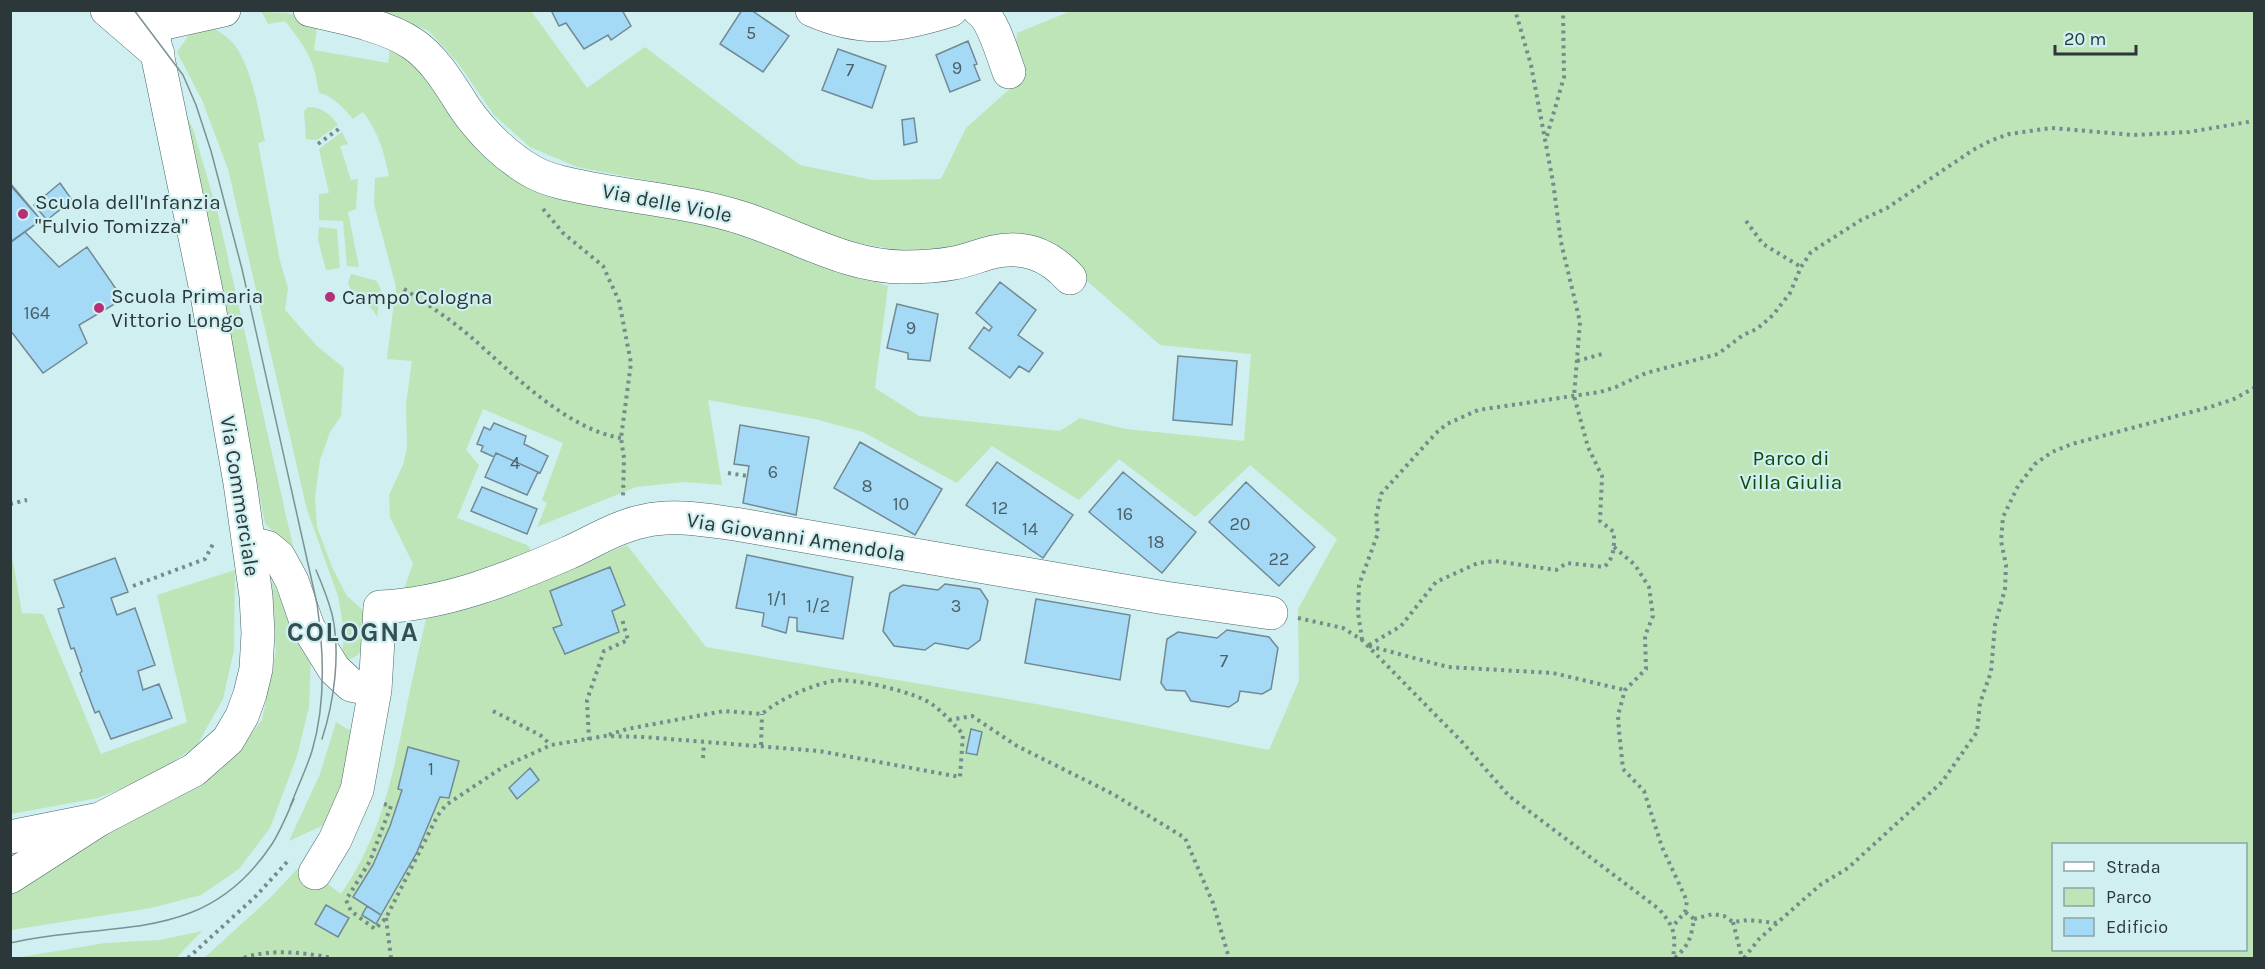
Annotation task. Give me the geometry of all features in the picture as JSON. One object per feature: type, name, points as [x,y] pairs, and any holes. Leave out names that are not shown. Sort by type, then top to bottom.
[{"type":"street","points":[[107,10],[153,30],[224,10]]},
{"type":"street","name":"Via delle Viole","points":[[310,10],[380,28],[414,44],[431,60],[482,129],[498,146],[534,173],[597,190],[709,209],[746,219],[809,244],[867,263],[903,267],[934,265],[955,263],[994,252],[1029,251],[1046,257],[1070,278]]},
{"type":"street","points":[[812,10],[827,17],[856,24],[887,26],[915,21],[951,10]]},
{"type":"street","points":[[980,10],[992,28],[1009,72]]},
{"type":"street","name":"Via Commerciale","points":[[10,837],[100,819],[194,770],[228,740],[242,716],[256,669],[258,633],[249,543],[207,295],[153,30]]},
{"type":"street","name":"Via Giovanni Amendola","points":[[303,865],[335,840],[357,790],[375,690],[380,607],[414,605],[465,593],[529,570],[624,527],[643,521],[670,518],[735,524],[1165,598],[1270,613]]},
{"type":"street","points":[[249,543],[267,547],[279,557],[292,581],[308,627],[334,669],[351,685],[375,690]]},
{"type":"street","points":[[10,877],[100,819]]},
{"type":"path","points":[[1369,645],[1401,626],[1436,582],[1478,563],[1495,561],[1556,570],[1567,563],[1604,567],[1610,562],[1614,547],[1614,532],[1600,521],[1602,476],[1588,447],[1578,418],[1574,396],[1580,322],[1561,242],[1546,139],[1531,65],[1515,10]]},
{"type":"path","points":[[1546,139],[1564,77],[1563,10]]},
{"type":"path","points":[[1362,640],[1358,612],[1359,585],[1378,533],[1376,517],[1381,494],[1447,424],[1479,410],[1574,396],[1616,387],[1646,373],[1718,354],[1743,335],[1757,329],[1773,315],[1790,292],[1801,267],[1811,252],[1860,220],[1887,208],[1973,150],[2009,134],[2051,128],[2134,135],[2189,132],[2254,121]]},
{"type":"path","points":[[318,144],[340,128]]},
{"type":"path","points":[[534,173],[544,210],[563,233],[603,266],[619,301],[631,363],[621,438],[624,458],[624,527]]},
{"type":"path","points":[[1746,221],[1763,244],[1801,267]]},
{"type":"path","points":[[404,289],[438,310],[518,378],[572,418],[604,435],[621,438]]},
{"type":"path","points":[[1577,361],[1602,354]]},
{"type":"path","points":[[1743,958],[1759,939],[1820,885],[1848,868],[1942,782],[1977,732],[1980,703],[1991,672],[1995,626],[2005,589],[2006,565],[2001,541],[2003,517],[2018,486],[2031,469],[2052,452],[2072,444],[2210,407],[2234,399],[2254,388]]},
{"type":"path","points":[[728,473],[747,476]]},
{"type":"path","points":[[10,504],[27,500]]},
{"type":"path","points":[[133,586],[205,559],[213,544]]},
{"type":"path","points":[[1614,547],[1635,565],[1649,587],[1653,616],[1645,636],[1646,669],[1625,690],[1618,714],[1623,769],[1644,791],[1662,847],[1687,901],[1685,912],[1673,926]]},
{"type":"path","points":[[1270,613],[1343,628],[1369,645],[1463,743],[1509,796],[1659,909],[1673,926],[1674,958]]},
{"type":"path","points":[[589,740],[587,700],[604,651],[628,640],[622,619]]},
{"type":"path","points":[[1369,645],[1448,667],[1553,674],[1625,690]]},
{"type":"path","points":[[384,804],[391,806],[380,837],[370,861],[346,900],[351,911],[375,929],[386,918],[438,815],[446,805],[503,767],[551,745],[589,740],[627,729],[724,711],[762,714],[774,704],[833,680],[869,684],[914,694],[933,704],[963,734],[960,777],[853,756],[760,745],[605,736]]},
{"type":"path","points":[[493,711],[540,735],[551,745]]},
{"type":"path","points":[[760,745],[762,714]]},
{"type":"path","points":[[949,720],[972,716],[1017,746],[1113,794],[1185,838],[1213,903],[1229,958]]},
{"type":"path","points":[[703,758],[704,743]]},
{"type":"path","points":[[188,958],[256,896],[303,865]]},
{"type":"path","points":[[1685,912],[1694,919]]},
{"type":"path","points":[[1694,919],[1713,914],[1724,916],[1733,922],[1743,958]]},
{"type":"path","points":[[386,918],[391,958]]},
{"type":"path","points":[[1674,958],[1687,947],[1694,919]]},
{"type":"path","points":[[1733,922],[1748,920],[1778,923]]},
{"type":"path","points":[[244,958],[257,954],[291,953],[333,958]]},
{"type":"green space","name":"Parco di Villa Giulia","points":[[381,11],[531,11],[587,88],[645,47],[800,165],[872,180],[941,179],[966,128],[1013,86],[1017,33],[1071,11],[2254,11],[2254,958],[204,958],[271,897],[302,864],[341,894],[367,849],[384,803],[397,756],[427,615],[518,590],[627,545],[706,647],[1042,705],[1269,750],[1299,681],[1298,609],[1337,539],[1250,465],[1195,517],[1119,459],[1079,500],[992,446],[957,483],[863,432],[815,419],[708,400],[722,485],[684,482],[636,487],[537,527],[547,503],[542,500],[563,443],[483,409],[466,450],[479,465],[457,518],[529,546],[532,555],[492,570],[403,592],[413,564],[390,517],[389,495],[403,465],[407,448],[406,404],[412,361],[387,359],[396,287],[374,204],[375,178],[389,176],[383,150],[363,112],[353,119],[334,100],[319,93],[312,62],[285,21],[268,24],[262,12],[286,13],[318,20],[314,50],[388,63],[392,37],[503,160],[776,238],[808,262],[888,286],[875,388],[919,416],[1060,431],[1080,418],[1126,429],[1244,441],[1251,354],[1160,345],[1086,280],[1035,241],[993,241],[907,252],[842,240],[746,205],[677,186],[577,167],[530,147],[494,115],[458,63],[429,31]]},
{"type":"green space","points":[[209,26],[227,37],[237,48],[253,87],[265,141],[258,143],[280,261],[288,288],[285,310],[317,346],[344,368],[341,416],[330,432],[320,460],[315,497],[317,527],[332,567],[347,596],[365,612],[364,643],[357,655],[351,658],[342,659],[344,631],[338,596],[307,510],[228,169],[202,100],[177,52],[189,35]]},
{"type":"green space","points":[[308,107],[325,112],[338,125],[317,140],[306,139],[304,111]]},
{"type":"green space","points":[[187,117],[193,129],[218,214],[297,564],[283,539],[265,524]]},
{"type":"green space","points":[[342,132],[348,144],[340,146],[351,180],[358,179],[356,209],[348,212],[359,267],[347,266],[343,221],[319,220],[319,194],[329,193],[319,149]]},
{"type":"green space","points":[[319,227],[337,229],[340,268],[326,270],[318,240]]},
{"type":"green space","points":[[351,274],[377,281],[381,290],[377,317],[373,310],[350,288],[348,283]]},
{"type":"green space","points":[[10,545],[22,613],[43,614],[101,754],[187,722],[157,595],[235,570],[234,650],[223,699],[197,745],[156,774],[98,798],[11,814]]},
{"type":"green space","points":[[272,581],[296,632],[311,655],[309,707],[297,756],[270,828],[239,869],[201,895],[151,908],[11,930],[11,895],[129,820],[179,795],[231,760],[262,720],[276,651]]},
{"type":"green space","points":[[336,722],[357,735],[347,780],[326,824],[289,841],[320,774]]},
{"type":"green space","points":[[202,931],[176,958],[15,958],[105,943],[160,940]]},
{"type":"building","points":[[551,10],[622,10],[631,26],[611,40],[608,35],[584,49],[566,23],[559,26]]},
{"type":"building","points":[[742,10],[751,10],[789,36],[763,72],[720,44]]},
{"type":"building","points":[[968,41],[977,64],[974,65],[980,80],[950,92],[936,55]]},
{"type":"building","points":[[838,49],[886,66],[872,108],[822,90]]},
{"type":"building","points":[[914,118],[917,142],[904,145],[902,120]]},
{"type":"building","name":"Scuola dell'Infanzia \"Fulvio Tomizza\"","points":[[10,183],[41,220],[10,243]]},
{"type":"building","points":[[60,183],[72,200],[47,220],[34,205]]},
{"type":"building","name":"Scuola dell'Infanzia \"Fulvio Tomizza\"","points":[[10,185],[41,220],[10,242]]},
{"type":"building","points":[[25,232],[59,267],[87,247],[123,299],[79,325],[87,343],[43,373],[10,330],[10,243]]},
{"type":"building","points":[[1000,282],[1036,310],[1018,335],[1043,353],[1029,372],[1019,366],[1010,378],[969,348],[984,327],[989,331],[992,327],[976,313]]},
{"type":"building","points":[[897,304],[938,314],[930,361],[908,359],[908,353],[887,348]]},
{"type":"building","points":[[1178,356],[1237,361],[1232,425],[1173,420]]},
{"type":"building","points":[[494,423],[526,436],[524,444],[548,456],[540,473],[496,453],[494,457],[481,451],[483,446],[477,444],[484,427],[490,430]]},
{"type":"building","points":[[740,425],[809,437],[796,515],[743,503],[749,466],[734,464]]},
{"type":"building","points":[[860,442],[942,489],[915,535],[834,488]]},
{"type":"building","points":[[496,453],[538,472],[527,495],[485,477]]},
{"type":"building","points":[[997,462],[1073,515],[1043,558],[966,505]]},
{"type":"building","points":[[1123,472],[1196,532],[1162,573],[1089,512]]},
{"type":"building","points":[[1246,482],[1315,547],[1279,586],[1209,522]]},
{"type":"building","points":[[482,487],[537,509],[527,534],[471,511]]},
{"type":"building","points":[[747,555],[853,577],[843,639],[797,631],[797,618],[789,617],[786,633],[762,626],[764,613],[736,608]]},
{"type":"building","points":[[115,558],[128,592],[111,598],[117,615],[135,608],[155,665],[138,671],[143,690],[159,684],[172,718],[111,739],[99,711],[95,713],[80,673],[82,671],[74,648],[71,649],[58,609],[64,607],[54,580]]},
{"type":"building","points":[[610,567],[625,605],[612,611],[619,632],[565,654],[553,628],[562,625],[550,591]]},
{"type":"building","points":[[945,584],[980,589],[988,601],[980,640],[968,649],[935,643],[925,650],[894,646],[883,631],[890,593],[903,585],[938,590]]},
{"type":"building","points":[[1036,599],[1130,615],[1120,680],[1025,663]]},
{"type":"building","points":[[1227,630],[1269,637],[1278,648],[1271,689],[1262,694],[1240,691],[1238,701],[1229,707],[1191,701],[1185,691],[1166,690],[1161,683],[1167,639],[1178,632],[1217,638]]},
{"type":"building","points":[[971,729],[982,732],[977,755],[966,753]]},
{"type":"building","points":[[408,747],[459,761],[449,798],[440,797],[417,852],[381,915],[353,897],[373,865],[390,826],[402,790],[398,789]]},
{"type":"building","points":[[530,768],[539,780],[517,799],[509,788]]},
{"type":"building","points":[[326,905],[349,918],[338,937],[315,924]]},
{"type":"building","points":[[367,906],[381,915],[376,924],[362,915]]},
{"type":"tram line","points":[[134,10],[183,75],[196,105],[211,151],[242,269],[317,604],[322,659],[320,715],[312,751],[290,807]]},
{"type":"tram line","points":[[316,570],[332,614],[336,645],[333,693],[322,739]]},
{"type":"tram line","points":[[10,943],[154,923],[187,914],[217,900],[245,877],[272,844],[294,799]]},
{"type":"place","name":"Scuola dell'Infanzia \"Fulvio Tomizza\"","points":[[23,214]]},
{"type":"place","name":"Campo Cologna","points":[[330,297]]},
{"type":"place","name":"Scuola Primaria Vittorio Longo","points":[[99,308]]},
{"type":"district","name":"COLOGNA","points":[[353,632]]}]
